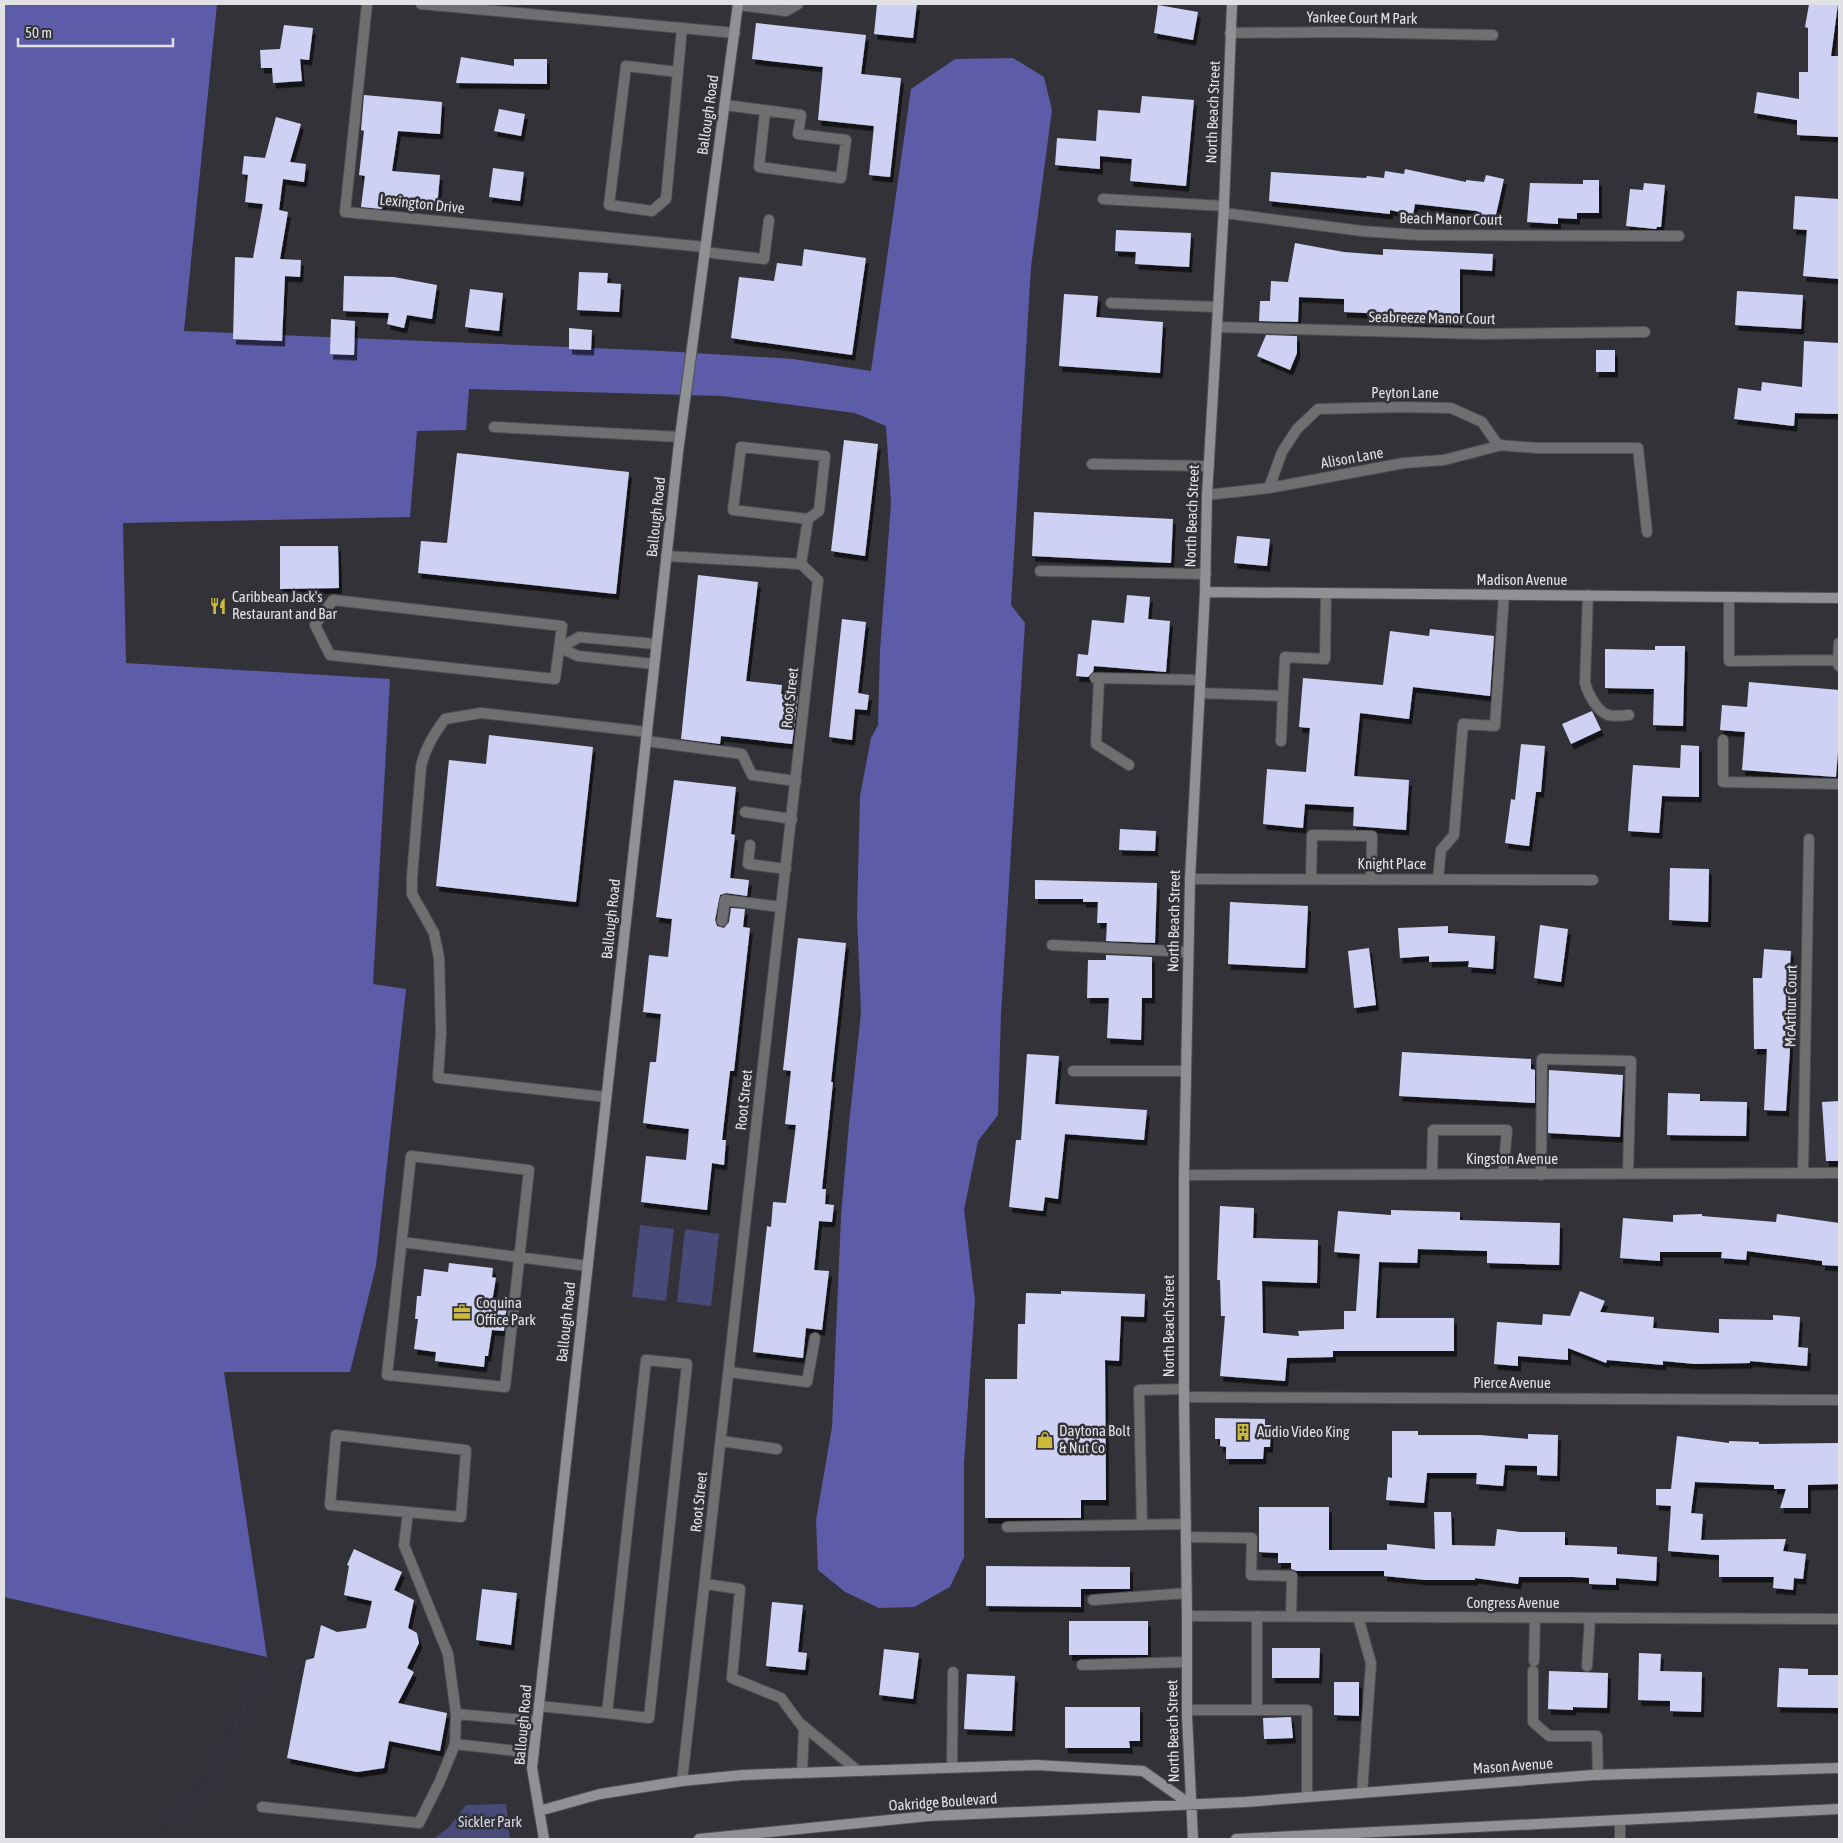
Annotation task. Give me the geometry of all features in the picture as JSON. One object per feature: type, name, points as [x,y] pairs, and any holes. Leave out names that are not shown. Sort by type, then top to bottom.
[{"type":"street","name":"Lexington Drive","points":[[367,4],[344,212],[704,249]]},
{"type":"street","points":[[421,4],[735,33]]},
{"type":"street","name":"Ballough Road","points":[[544,1839],[532,1768],[666,556],[704,249],[738,4]]},
{"type":"street","points":[[738,4],[786,10],[798,4]]},
{"type":"street","name":"North Beach Street","points":[[1193,1839],[1187,1710],[1184,1393],[1184,1175],[1188,952],[1206,574],[1207,495],[1224,209],[1232,4]]},
{"type":"street","points":[[678,72],[626,66],[609,205],[652,211],[666,199],[678,72],[682,28]]},
{"type":"street","name":"Yankee Court M Park","points":[[1230,33],[1341,32],[1493,35]]},
{"type":"street","points":[[725,105],[801,116],[798,134],[846,140],[841,178],[759,167],[766,111]]},
{"type":"street","name":"Beach Manor Court","points":[[1103,199],[1224,209],[1362,231],[1418,235],[1679,236]]},
{"type":"street","points":[[704,249],[764,259],[769,220]]},
{"type":"street","points":[[1111,303],[1218,307]]},
{"type":"street","name":"Seabreeze Manor Court","points":[[1217,327],[1482,334],[1645,332]]},
{"type":"street","name":"Peyton Lane","points":[[1269,488],[1282,452],[1297,428],[1318,409],[1451,408],[1482,422],[1498,445],[1502,445]]},
{"type":"street","points":[[494,427],[680,437]]},
{"type":"street","points":[[1502,445],[1537,448],[1638,448],[1647,532]]},
{"type":"street","name":"Alison Lane","points":[[1207,495],[1269,488],[1404,464],[1444,460],[1502,445]]},
{"type":"street","points":[[666,556],[800,564],[808,519],[819,511],[825,456],[741,447],[734,510],[808,519]]},
{"type":"street","points":[[1092,464],[1209,466]]},
{"type":"street","name":"Root Street","points":[[682,1781],[818,580],[800,564]]},
{"type":"street","points":[[1040,571],[1206,574]]},
{"type":"street","name":"Madison Avenue","points":[[1205,592],[1839,598]]},
{"type":"street","points":[[1281,741],[1285,657],[1324,659],[1326,593]]},
{"type":"street","points":[[1438,879],[1441,850],[1454,835],[1463,724],[1495,726],[1504,595]]},
{"type":"street","points":[[1588,596],[1585,683],[1588,694],[1595,704],[1608,715],[1629,716]]},
{"type":"street","points":[[1729,597],[1729,661],[1836,660],[1839,665]]},
{"type":"street","points":[[333,600],[562,626],[560,648],[555,679],[330,655],[316,626],[333,600]]},
{"type":"street","points":[[560,648],[579,637],[656,644]]},
{"type":"street","points":[[1839,642],[1839,665]]},
{"type":"street","points":[[560,648],[578,656],[654,664]]},
{"type":"street","points":[[1129,766],[1096,744],[1097,678],[1200,680]]},
{"type":"street","points":[[1200,694],[1283,696]]},
{"type":"street","points":[[606,1097],[438,1078],[441,1032],[439,958],[434,933],[412,894],[421,767],[425,752],[435,733],[445,719],[481,713],[646,737],[742,754],[752,775],[796,781]]},
{"type":"street","points":[[1723,740],[1722,782],[1839,784]]},
{"type":"street","points":[[745,812],[792,819]]},
{"type":"street","points":[[1311,879],[1312,835],[1372,836],[1371,879]]},
{"type":"street","name":"McArthur Court","points":[[1803,1173],[1809,839]]},
{"type":"street","points":[[750,845],[748,864],[786,869]]},
{"type":"street","name":"Knight Place","points":[[1190,879],[1593,880]]},
{"type":"street","points":[[722,921],[725,900],[781,907]]},
{"type":"street","points":[[1052,945],[1188,952]]},
{"type":"street","points":[[1540,1175],[1542,1059],[1631,1061],[1628,1174]]},
{"type":"street","points":[[1072,1071],[1186,1071]]},
{"type":"street","points":[[1432,1174],[1433,1130],[1507,1130],[1503,1174]]},
{"type":"street","points":[[412,1156],[529,1170],[504,1386],[387,1375],[402,1242],[412,1156]]},
{"type":"street","name":"Kingston Avenue","points":[[1184,1175],[1839,1173]]},
{"type":"street","points":[[402,1242],[588,1266]]},
{"type":"street","points":[[729,1372],[807,1382],[815,1338]]},
{"type":"street","points":[[539,1706],[649,1718],[687,1364],[646,1360],[607,1713]]},
{"type":"street","name":"Pierce Avenue","points":[[1142,1525],[1139,1390],[1184,1393],[1839,1400]]},
{"type":"street","points":[[336,1435],[466,1450],[461,1517],[408,1512],[330,1505],[336,1435]]},
{"type":"street","points":[[721,1441],[777,1449]]},
{"type":"street","points":[[262,1806],[419,1823],[440,1781],[454,1744],[456,1714],[448,1654],[404,1545],[408,1512]]},
{"type":"street","points":[[1006,1527],[1186,1524]]},
{"type":"street","points":[[1186,1537],[1252,1538],[1251,1575],[1292,1576],[1291,1616]]},
{"type":"street","points":[[705,1584],[740,1589],[732,1678],[781,1698],[802,1726],[858,1771]]},
{"type":"street","points":[[1093,1600],[1187,1592]]},
{"type":"street","name":"Congress Avenue","points":[[1187,1616],[1839,1620]]},
{"type":"street","points":[[1257,1616],[1257,1710]]},
{"type":"street","points":[[1358,1617],[1371,1663],[1362,1793]]},
{"type":"street","points":[[1535,1618],[1533,1722],[1549,1736],[1598,1736],[1598,1775]]},
{"type":"street","points":[[1588,1666],[1590,1618]]},
{"type":"street","points":[[1082,1665],[1187,1662]]},
{"type":"street","points":[[952,1767],[953,1672]]},
{"type":"street","points":[[1187,1710],[1307,1710],[1307,1797]]},
{"type":"street","points":[[456,1714],[537,1721]]},
{"type":"street","points":[[802,1726],[802,1773]]},
{"type":"street","points":[[454,1744],[534,1753]]},
{"type":"street","points":[[539,1811],[600,1794],[682,1781],[743,1775],[1036,1765],[1143,1771],[1190,1804]]},
{"type":"street","name":"Mason Avenue","points":[[1190,1804],[1598,1775],[1839,1768]]},
{"type":"street","name":"Oakridge Boulevard","points":[[699,1839],[929,1816],[1190,1804]]},
{"type":"street","points":[[1236,1839],[1839,1809]]},
{"type":"street","points":[[1620,1820],[1620,1839]]},
{"type":"green space","points":[[640,1225],[674,1229],[666,1301],[632,1297]]},
{"type":"green space","points":[[685,1229],[719,1234],[711,1306],[677,1302]]},
{"type":"green space","name":"Sickler Park","points":[[506,1804],[510,1839],[433,1839],[448,1828],[466,1805]]},
{"type":"shaded area","points":[[4,4],[217,4],[184,331],[663,351],[793,359],[871,371],[911,89],[955,59],[1013,58],[1044,77],[1052,110],[1031,267],[1011,605],[1025,623],[1001,1014],[998,1115],[978,1141],[964,1210],[975,1300],[964,1464],[964,1557],[950,1587],[914,1607],[879,1608],[845,1592],[818,1570],[816,1520],[832,1427],[841,1216],[861,1013],[857,917],[860,796],[871,738],[878,725],[880,650],[891,503],[886,426],[855,413],[722,396],[469,389],[466,430],[417,431],[410,517],[123,523],[126,663],[390,679],[373,984],[406,989],[376,1266],[350,1372],[224,1372],[267,1657],[213,1775],[170,1822],[163,1839],[4,1839]]},
{"type":"pier","points":[[4,1597],[267,1657],[213,1775],[170,1822],[166,1839],[4,1839]]},
{"type":"building","points":[[877,4],[917,4],[913,38],[874,34]]},
{"type":"building","points":[[1809,4],[1838,4],[1831,56],[1839,56],[1839,137],[1797,135],[1797,120],[1754,113],[1757,92],[1799,99],[1799,72],[1808,72],[1808,28],[1805,27]]},
{"type":"building","points":[[1158,5],[1198,12],[1193,40],[1154,33]]},
{"type":"building","points":[[756,23],[866,35],[861,74],[901,78],[890,177],[869,175],[874,126],[818,120],[823,67],[752,59]]},
{"type":"building","points":[[284,25],[313,28],[309,60],[300,59],[302,81],[273,83],[272,68],[261,68],[260,50],[280,49]]},
{"type":"building","points":[[461,57],[514,66],[514,59],[547,59],[547,84],[456,83]]},
{"type":"building","points":[[364,95],[442,102],[440,134],[398,131],[392,171],[440,175],[437,207],[383,203],[382,209],[361,207],[365,176],[359,175],[364,131],[361,130]]},
{"type":"building","points":[[1142,96],[1194,100],[1186,186],[1130,181],[1132,159],[1100,156],[1100,169],[1055,165],[1057,138],[1096,141],[1098,110],[1140,113]]},
{"type":"building","points":[[499,109],[525,114],[521,136],[494,131]]},
{"type":"building","points":[[276,117],[301,124],[290,162],[306,164],[304,182],[283,179],[279,210],[288,212],[280,259],[301,260],[300,277],[285,276],[282,341],[233,339],[235,257],[253,258],[263,204],[245,202],[248,175],[242,174],[244,156],[265,158]]},
{"type":"building","points":[[493,168],[524,172],[520,201],[489,197]]},
{"type":"building","points":[[1405,169],[1466,182],[1466,180],[1484,182],[1486,175],[1504,179],[1495,219],[1477,214],[1477,211],[1415,204],[1413,215],[1390,210],[1390,214],[1269,201],[1271,172],[1384,178],[1385,171],[1404,174]]},
{"type":"building","points":[[1583,180],[1599,180],[1599,213],[1577,213],[1577,219],[1558,218],[1558,224],[1527,222],[1530,183],[1583,184]]},
{"type":"building","points":[[1644,183],[1665,185],[1661,227],[1656,229],[1626,226],[1630,189],[1643,190]]},
{"type":"building","points":[[1795,196],[1839,199],[1839,279],[1803,276],[1807,230],[1793,229]]},
{"type":"building","points":[[1116,230],[1191,233],[1189,267],[1135,264],[1136,252],[1115,251]]},
{"type":"building","points":[[1295,243],[1344,252],[1383,255],[1383,249],[1493,254],[1492,271],[1460,269],[1460,324],[1408,323],[1408,315],[1344,312],[1344,299],[1299,297],[1298,322],[1259,321],[1260,301],[1270,301],[1271,281],[1288,282]]},
{"type":"building","points":[[804,249],[866,258],[852,355],[731,338],[739,277],[774,281],[777,263],[802,266]]},
{"type":"building","points":[[579,272],[608,273],[607,283],[621,284],[619,312],[577,310]]},
{"type":"building","points":[[344,276],[394,277],[437,285],[432,319],[407,315],[404,328],[387,324],[389,313],[343,311]]},
{"type":"building","points":[[470,289],[503,293],[499,331],[465,327]]},
{"type":"building","points":[[1737,291],[1803,295],[1801,329],[1735,325]]},
{"type":"building","points":[[1064,294],[1098,296],[1096,317],[1163,322],[1160,373],[1059,366]]},
{"type":"building","points":[[331,319],[355,321],[354,355],[330,354]]},
{"type":"building","points":[[569,328],[592,330],[591,350],[569,349]]},
{"type":"building","points":[[1266,335],[1297,336],[1297,353],[1290,370],[1257,356]]},
{"type":"building","points":[[1804,341],[1839,343],[1839,414],[1795,413],[1794,426],[1734,419],[1738,388],[1761,391],[1762,382],[1802,387]]},
{"type":"building","points":[[1596,350],[1615,350],[1615,372],[1596,372]]},
{"type":"building","points":[[844,440],[878,444],[865,556],[831,551]]},
{"type":"building","points":[[457,453],[629,472],[616,594],[418,573],[421,541],[447,543]]},
{"type":"building","points":[[1034,512],[1173,519],[1171,563],[1032,556]]},
{"type":"building","points":[[1237,536],[1270,539],[1267,566],[1234,563]]},
{"type":"building","points":[[280,546],[338,546],[339,588],[280,589]]},
{"type":"building","points":[[698,575],[758,582],[746,681],[782,685],[781,694],[798,696],[792,744],[721,736],[720,744],[681,739]]},
{"type":"building","points":[[1127,595],[1150,597],[1148,619],[1170,621],[1166,672],[1094,666],[1093,672],[1088,677],[1076,676],[1078,654],[1088,655],[1092,620],[1124,623]]},
{"type":"building","points":[[842,619],[866,622],[858,693],[869,695],[867,710],[855,709],[852,740],[829,737]]},
{"type":"building","points":[[1430,629],[1494,636],[1490,696],[1413,687],[1409,719],[1360,713],[1354,776],[1409,780],[1406,830],[1353,826],[1354,807],[1305,804],[1303,828],[1263,824],[1267,769],[1306,772],[1310,728],[1299,727],[1303,678],[1383,685],[1390,631],[1429,636]]},
{"type":"building","points":[[1655,646],[1685,646],[1683,726],[1653,725],[1654,689],[1605,688],[1605,649],[1655,650]]},
{"type":"building","points":[[1749,682],[1839,690],[1839,738],[1836,777],[1742,770],[1745,732],[1720,730],[1722,705],[1747,707]]},
{"type":"building","points":[[1592,711],[1601,730],[1571,744],[1562,724]]},
{"type":"building","points":[[489,735],[593,747],[576,902],[436,886],[449,760],[486,764]]},
{"type":"building","points":[[1521,744],[1545,746],[1541,792],[1536,792],[1529,846],[1505,843],[1511,799],[1515,800]]},
{"type":"building","points":[[1681,745],[1699,746],[1699,797],[1662,796],[1659,833],[1628,831],[1633,765],[1680,768]]},
{"type":"building","points":[[674,780],[736,787],[731,834],[735,835],[730,878],[749,880],[747,896],[726,893],[720,895],[715,920],[717,926],[724,928],[729,922],[731,908],[745,909],[743,927],[750,928],[734,1071],[730,1071],[722,1140],[726,1140],[724,1165],[712,1163],[707,1210],[641,1202],[646,1156],[686,1160],[689,1129],[643,1123],[650,1062],[656,1062],[661,1014],[643,1012],[649,955],[668,957],[672,919],[656,917]]},
{"type":"building","points":[[1120,829],[1156,831],[1155,851],[1119,850]]},
{"type":"building","points":[[1670,868],[1709,869],[1708,922],[1669,920]]},
{"type":"building","points":[[1035,880],[1157,883],[1155,943],[1106,941],[1107,923],[1097,923],[1098,902],[1083,902],[1083,899],[1035,899]]},
{"type":"building","points":[[1230,902],[1308,906],[1305,968],[1228,964]]},
{"type":"building","points":[[1540,925],[1568,929],[1561,982],[1534,978]]},
{"type":"building","points":[[1448,926],[1448,933],[1495,936],[1493,969],[1468,967],[1469,961],[1429,962],[1429,956],[1400,958],[1398,928]]},
{"type":"building","points":[[798,938],[846,943],[822,1189],[826,1189],[825,1204],[834,1205],[832,1222],[819,1221],[814,1270],[829,1271],[822,1330],[806,1328],[803,1358],[753,1352],[767,1226],[771,1227],[773,1202],[786,1203],[796,1125],[785,1124],[791,1071],[783,1070]]},
{"type":"building","points":[[1369,948],[1376,1005],[1354,1008],[1348,951]]},
{"type":"building","points":[[1764,949],[1791,951],[1789,979],[1791,979],[1789,1005],[1790,1049],[1786,1111],[1764,1110],[1767,1049],[1754,1049],[1753,978],[1762,978]]},
{"type":"building","points":[[1106,955],[1152,957],[1152,998],[1142,998],[1141,1040],[1107,1038],[1109,998],[1087,998],[1088,960],[1106,960]]},
{"type":"building","points":[[1402,1052],[1531,1059],[1531,1069],[1535,1070],[1535,1103],[1399,1096]]},
{"type":"building","points":[[1027,1054],[1059,1056],[1055,1104],[1147,1110],[1144,1140],[1065,1134],[1058,1199],[1045,1197],[1043,1211],[1009,1207],[1016,1140],[1021,1140]]},
{"type":"building","points":[[1549,1070],[1623,1075],[1620,1137],[1548,1133]]},
{"type":"building","points":[[1668,1093],[1700,1094],[1700,1101],[1747,1102],[1746,1136],[1667,1135]]},
{"type":"building","points":[[1839,1101],[1839,1161],[1826,1161],[1822,1102]]},
{"type":"building","points":[[1220,1206],[1254,1208],[1253,1238],[1318,1240],[1317,1283],[1262,1281],[1263,1333],[1299,1336],[1298,1331],[1344,1329],[1344,1311],[1356,1311],[1360,1254],[1334,1252],[1338,1211],[1391,1215],[1391,1210],[1460,1212],[1460,1220],[1560,1223],[1559,1265],[1487,1263],[1487,1251],[1418,1249],[1417,1263],[1379,1262],[1376,1318],[1454,1318],[1454,1351],[1333,1351],[1333,1357],[1287,1358],[1285,1381],[1220,1376],[1225,1316],[1221,1316],[1220,1280],[1217,1280]]},
{"type":"building","points":[[1702,1214],[1702,1216],[1776,1222],[1777,1214],[1839,1223],[1839,1266],[1822,1265],[1822,1261],[1747,1251],[1746,1260],[1721,1258],[1722,1252],[1660,1252],[1660,1261],[1620,1258],[1623,1218],[1673,1222],[1673,1215]]},
{"type":"building","name":"Coquina Office Park","points":[[449,1263],[493,1268],[492,1277],[496,1278],[492,1302],[507,1304],[504,1331],[492,1330],[488,1356],[485,1356],[484,1367],[435,1361],[436,1352],[414,1349],[418,1319],[415,1319],[417,1296],[421,1296],[424,1269],[448,1272]]},
{"type":"building","name":"Daytona Bolt & Nut Co","points":[[1061,1291],[1145,1294],[1144,1317],[1121,1316],[1119,1361],[1105,1360],[1106,1500],[1081,1500],[1081,1518],[985,1518],[985,1379],[1017,1379],[1018,1324],[1025,1324],[1026,1293],[1061,1294]]},
{"type":"building","points":[[1580,1291],[1605,1301],[1600,1312],[1654,1317],[1653,1328],[1719,1333],[1719,1319],[1773,1320],[1773,1315],[1800,1317],[1798,1347],[1808,1348],[1807,1366],[1750,1361],[1750,1363],[1695,1364],[1663,1361],[1663,1365],[1607,1360],[1606,1363],[1568,1348],[1568,1360],[1518,1356],[1518,1366],[1494,1364],[1497,1322],[1542,1325],[1543,1314],[1570,1316]]},
{"type":"building","name":"Audio Video King","points":[[1215,1418],[1265,1419],[1265,1425],[1271,1425],[1270,1447],[1264,1447],[1263,1459],[1226,1459],[1226,1447],[1220,1446],[1220,1439],[1215,1439]]},
{"type":"building","points":[[1392,1431],[1418,1431],[1418,1435],[1480,1435],[1528,1439],[1528,1434],[1558,1435],[1557,1476],[1537,1475],[1537,1466],[1505,1465],[1503,1486],[1476,1484],[1477,1473],[1427,1473],[1424,1503],[1386,1500],[1388,1477],[1392,1478]]},
{"type":"building","points":[[1677,1436],[1729,1443],[1729,1441],[1759,1442],[1759,1444],[1839,1443],[1839,1484],[1808,1485],[1808,1508],[1780,1508],[1786,1489],[1774,1489],[1774,1485],[1695,1482],[1691,1513],[1703,1514],[1701,1540],[1786,1539],[1783,1551],[1806,1554],[1803,1579],[1794,1578],[1793,1590],[1773,1588],[1774,1577],[1719,1577],[1719,1555],[1668,1551],[1671,1506],[1656,1505],[1656,1489],[1671,1489]]},
{"type":"building","points":[[1259,1507],[1329,1507],[1329,1550],[1387,1550],[1387,1544],[1435,1549],[1434,1512],[1451,1512],[1452,1545],[1495,1546],[1497,1529],[1520,1532],[1565,1532],[1565,1545],[1617,1547],[1617,1554],[1657,1557],[1656,1581],[1616,1578],[1616,1585],[1589,1584],[1589,1578],[1519,1577],[1518,1584],[1475,1578],[1475,1580],[1425,1580],[1384,1576],[1384,1571],[1297,1571],[1291,1569],[1291,1563],[1278,1563],[1278,1553],[1259,1552]]},
{"type":"building","points":[[354,1549],[402,1572],[394,1590],[414,1600],[408,1628],[417,1633],[419,1643],[407,1668],[414,1672],[398,1703],[447,1713],[440,1751],[389,1741],[384,1768],[357,1772],[287,1758],[306,1660],[314,1658],[321,1625],[337,1632],[366,1628],[372,1601],[344,1595],[349,1566],[347,1565]]},
{"type":"building","points":[[986,1566],[1130,1567],[1130,1589],[1081,1589],[1081,1607],[986,1606]]},
{"type":"building","points":[[482,1589],[517,1593],[511,1645],[476,1640]]},
{"type":"building","points":[[772,1602],[803,1605],[798,1652],[807,1653],[805,1670],[766,1666]]},
{"type":"building","points":[[1069,1621],[1148,1621],[1148,1655],[1069,1655]]},
{"type":"building","points":[[1272,1648],[1320,1648],[1319,1678],[1272,1678]]},
{"type":"building","points":[[884,1649],[919,1653],[913,1699],[879,1695]]},
{"type":"building","points":[[1639,1653],[1661,1654],[1660,1671],[1702,1672],[1701,1712],[1670,1711],[1670,1701],[1638,1700]]},
{"type":"building","points":[[1779,1668],[1808,1669],[1808,1675],[1839,1675],[1839,1708],[1777,1707]]},
{"type":"building","points":[[1549,1671],[1608,1673],[1607,1708],[1573,1707],[1573,1710],[1548,1709]]},
{"type":"building","points":[[967,1674],[1015,1676],[1012,1731],[964,1729]]},
{"type":"building","points":[[1334,1682],[1359,1682],[1359,1716],[1334,1715]]},
{"type":"building","points":[[1065,1707],[1140,1707],[1140,1741],[1129,1741],[1130,1748],[1065,1748]]},
{"type":"building","points":[[1291,1717],[1293,1738],[1264,1739],[1263,1718]]},
{"type":"place","name":"Caribbean Jack's Restaurant and Bar","points":[[218,606]]},
{"type":"place","name":"Coquina Office Park","points":[[462,1312]]},
{"type":"place","name":"Audio Video King","points":[[1243,1432]]},
{"type":"place","name":"Daytona Bolt & Nut Co","points":[[1045,1440]]}]
